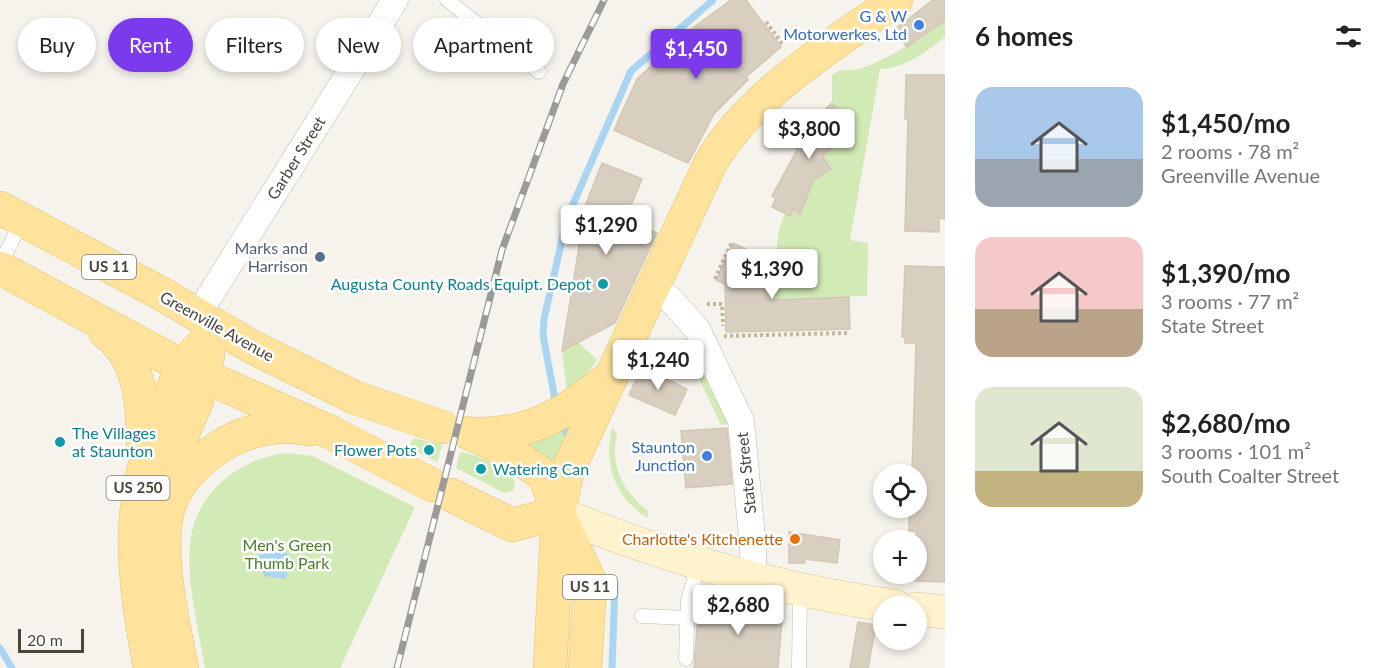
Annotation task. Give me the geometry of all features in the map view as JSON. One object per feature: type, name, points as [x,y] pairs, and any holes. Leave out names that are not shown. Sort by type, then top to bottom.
[{"type":"main road","points":[[558,513],[568,470],[710,164],[735,125],[766,96],[888,2]]},
{"type":"main road","name":"Greenville Avenue","points":[[11,214],[162,294],[208,322],[356,398],[455,430],[507,450],[545,476],[558,513]]},
{"type":"main road","points":[[0,266],[64,304],[192,370],[332,433],[512,525],[558,513],[627,541],[753,580],[873,602]]},
{"type":"main road","points":[[64,304],[113,338],[129,358],[142,412],[143,468]]},
{"type":"main road","name":"US 250","points":[[150,668],[139,611],[135,561],[135,506],[143,468],[157,427],[192,370],[208,322]]},
{"type":"main road","points":[[166,517],[173,456],[197,401],[192,370]]},
{"type":"main road","points":[[455,430],[511,431],[554,417],[612,376]]},
{"type":"main road","name":"US 250","points":[[182,668],[169,598],[166,517],[175,493],[187,474],[210,453],[231,440],[258,430],[302,427],[332,433]]},
{"type":"main road","name":"US 11","points":[[550,668],[558,513]]},
{"type":"main road","name":"US 11","points":[[558,513],[590,582],[585,668]]},
{"type":"main road","points":[[927,610],[945,612]]},
{"type":"street","name":"Garber Street","points":[[208,322],[395,0]]},
{"type":"street","name":"State Street","points":[[653,288],[670,299],[697,328],[741,421],[752,528],[753,580]]},
{"type":"lane","points":[[447,0],[470,18]]},
{"type":"lane","points":[[0,266],[11,214]]},
{"type":"lane","points":[[686,659],[688,600],[699,564]]},
{"type":"lane","points":[[799,668],[800,590]]},
{"type":"lane","points":[[642,616],[687,618]]},
{"type":"path","points":[[766,22],[784,46]]},
{"type":"path","points":[[715,279],[732,242]]},
{"type":"path","points":[[717,336],[824,331],[850,333]]},
{"type":"path","points":[[650,468],[684,465]]},
{"type":"green space","points":[[945,20],[945,37],[906,63],[880,69],[850,240],[868,243],[867,296],[741,300],[771,290],[779,230],[785,213],[790,216],[793,209],[801,213],[813,181],[831,169],[822,156],[850,132],[832,104],[832,75],[840,71],[863,68],[885,58]]},
{"type":"green space","points":[[688,338],[729,424],[721,425],[684,347],[684,340]]},
{"type":"green space","points":[[578,342],[597,360],[584,378],[567,393],[562,351]]},
{"type":"green space","points":[[570,425],[556,461],[550,463],[518,440]]},
{"type":"green space","points":[[612,428],[617,433],[615,457],[620,477],[631,495],[648,511],[648,518],[627,501],[614,479],[609,455]]},
{"type":"green space","points":[[414,438],[442,445],[437,462],[412,449],[410,443]]},
{"type":"green space","points":[[460,452],[483,458],[505,471],[515,482],[513,491],[504,493],[456,468]]},
{"type":"green space","name":"Men's Green Thumb Park","points":[[286,453],[313,456],[415,507],[340,668],[205,668],[194,606],[189,559],[190,544],[200,509],[210,494],[236,471],[251,463]]},
{"type":"water","points":[[279,546],[293,560],[285,579],[264,576],[258,556]]},
{"type":"building","points":[[731,0],[746,0],[781,47],[746,77],[748,80],[714,114],[688,163],[614,130],[637,79],[694,27]]},
{"type":"building","name":"G & W Motorwerkes, Ltd","points":[[933,0],[945,0],[945,20],[907,47],[894,30]]},
{"type":"building","points":[[906,75],[945,75],[945,219],[939,218],[939,232],[905,231],[908,119],[905,119]]},
{"type":"building","points":[[832,103],[851,132],[822,156],[831,169],[813,181],[800,214],[793,209],[790,216],[772,207],[776,198],[772,196],[797,150],[791,141]]},
{"type":"building","name":"Augusta County Roads Equipt. Depot","points":[[602,163],[642,179],[625,220],[657,233],[615,323],[562,351],[586,204]]},
{"type":"building","points":[[733,243],[775,263],[770,300],[849,297],[850,329],[726,332],[725,284],[716,280]]},
{"type":"building","points":[[905,266],[945,267],[945,582],[927,581],[927,530],[909,530],[909,518],[927,518],[927,464],[912,464],[916,343],[905,343],[905,337],[902,337]]},
{"type":"building","points":[[642,367],[687,389],[675,415],[629,395]]},
{"type":"building","name":"Staunton Junction","points":[[727,428],[732,484],[686,488],[681,431]]},
{"type":"building","points":[[789,532],[840,540],[837,563],[805,559],[805,563],[789,563]]},
{"type":"building","points":[[699,601],[783,608],[778,668],[694,668]]},
{"type":"building","points":[[858,622],[873,624],[873,641],[868,668],[850,668]]},
{"type":"waterway","points":[[556,405],[543,335],[544,319],[567,218],[631,71],[713,0]]},
{"type":"waterway","points":[[562,421],[566,433]]},
{"type":"waterway","points":[[612,668],[615,584]]},
{"type":"waterway","points":[[0,648],[12,668]]},
{"type":"railway","points":[[397,668],[502,250],[563,84],[604,0]]},
{"type":"place","name":"G & W Motorwerkes, Ltd","points":[[919,25]]},
{"type":"place","name":"Marks and Harrison","points":[[320,257]]},
{"type":"place","name":"Augusta County Roads Equipt. Depot","points":[[603,284]]},
{"type":"place","name":"The Villages at Staunton","points":[[60,442]]},
{"type":"place","name":"Flower Pots","points":[[429,450]]},
{"type":"place","name":"Staunton Junction","points":[[707,456]]},
{"type":"place","name":"Watering Can","points":[[481,469]]},
{"type":"place","name":"Charlotte's Kitchenette","points":[[795,539]]}]
